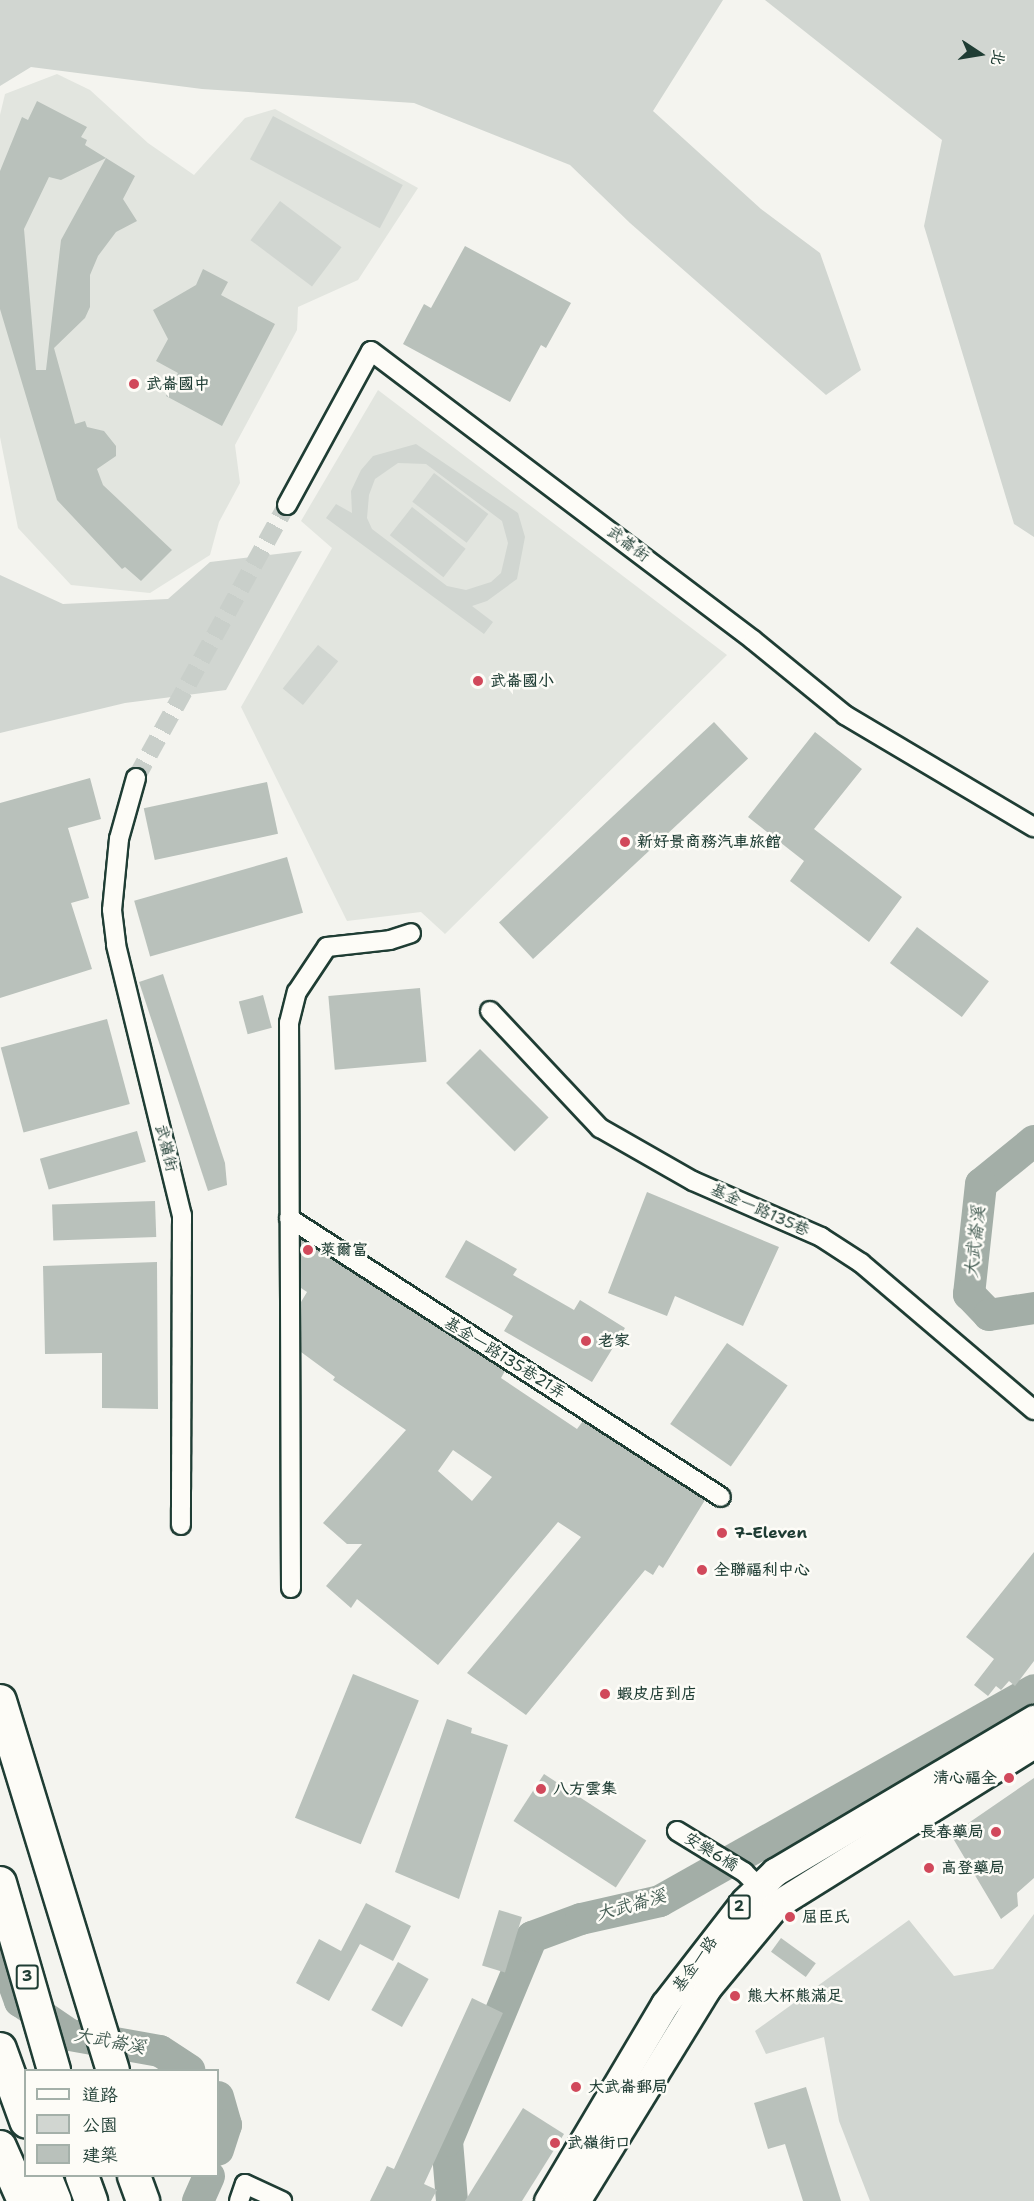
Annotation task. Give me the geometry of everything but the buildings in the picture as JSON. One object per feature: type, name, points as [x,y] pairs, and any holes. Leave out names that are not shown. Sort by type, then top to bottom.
[{"type":"highway","points":[[0,1701],[113,2069]]},
{"type":"highway","points":[[0,1721],[26,1834],[100,2069]]},
{"type":"highway","name":"3","points":[[0,1883],[54,2069]]},
{"type":"highway","points":[[0,2049],[24,2115]]},
{"type":"highway","points":[[0,2146],[24,2201]]},
{"type":"highway","points":[[46,2177],[55,2201]]},
{"type":"highway","points":[[83,2177],[91,2201]]},
{"type":"highway","points":[[135,2177],[143,2201]]},
{"type":"highway","points":[[147,2177],[154,2201]]},
{"type":"main road","name":"基金一路","points":[[548,2201],[665,2004],[721,1928],[775,1872],[1034,1719]]},
{"type":"main road","name":"基金一路","points":[[576,2201],[707,1988],[760,1888],[1034,1744]]},
{"type":"street","name":"武崙街","points":[[287,505],[371,351],[744,633],[845,715],[1034,827]]},
{"type":"street","name":"武嶺街","points":[[136,778],[119,839],[112,910],[116,945],[182,1215],[181,1525]]},
{"type":"street","points":[[291,1588],[286,1077],[289,1023],[297,992],[327,947],[390,940],[411,933]]},
{"type":"street","name":"基金一路135巷","points":[[490,1011],[600,1128],[693,1181],[821,1237],[861,1263],[1034,1410]]},
{"type":"street","name":"基金一路135巷21弄","points":[[289,1218],[721,1497]]},
{"type":"street","name":"安樂6橋","points":[[677,1831],[760,1888]]},
{"type":"street","points":[[239,2201],[245,2184],[282,2201]]},
{"type":"shaded area","name":"武崙國中","points":[[57,74],[90,90],[148,143],[194,175],[245,118],[275,109],[418,188],[358,280],[298,307],[297,330],[235,445],[240,483],[219,522],[210,555],[150,593],[71,585],[18,528],[0,437],[0,115],[5,94]]},
{"type":"shaded area","name":"武崙國小","points":[[378,390],[727,655],[445,934],[421,912],[347,921],[241,707],[332,548],[301,521]]},
{"type":"green space","points":[[0,0],[723,0],[653,111],[761,209],[820,253],[861,370],[826,395],[630,223],[570,165],[414,103],[202,89],[31,67],[0,86]]},
{"type":"green space","points":[[765,0],[1034,0],[1034,537],[1014,524],[924,226],[942,140]]},
{"type":"green space","points":[[273,116],[403,185],[380,228],[250,159]]},
{"type":"green space","points":[[280,201],[341,247],[312,286],[251,240]]},
{"type":"green space","points":[[416,444],[518,513],[525,537],[517,579],[487,601],[472,606],[493,622],[484,634],[326,518],[336,504],[352,513],[351,491],[361,470],[373,456]],"holes":[[[398,463],[426,464],[502,521],[508,543],[501,573],[491,582],[466,590],[447,586],[372,529],[367,518],[369,495],[375,479]]]},
{"type":"green space","points":[[434,473],[488,514],[467,543],[412,502]]},
{"type":"green space","points":[[412,507],[466,549],[443,577],[390,535]]},
{"type":"green space","points":[[302,551],[226,690],[125,703],[0,733],[0,575],[63,604],[168,599],[210,562]]},
{"type":"green space","points":[[318,645],[338,661],[303,705],[283,689]]},
{"type":"green space","points":[[1034,1914],[1034,2201],[870,2201],[839,2121],[824,2037],[766,2054],[755,2031],[909,1920],[954,1976],[993,1969]]},
{"type":"waterway","name":"大武崙溪","points":[[1034,1141],[981,1184],[969,1294],[989,1315],[1034,1308]]},
{"type":"waterway","name":"大武崙溪","points":[[452,2201],[447,2141],[532,1937],[581,1919],[660,1901],[1034,1690]]},
{"type":"waterway","name":"大武崙溪","points":[[0,1947],[20,2001],[70,2035],[160,2051],[187,2069]]},
{"type":"waterway","name":"大武崙溪","points":[[219,2100],[226,2125],[219,2147]]},
{"type":"waterway","name":"大武崙溪","points":[[198,2201],[209,2177]]},
{"type":"tunnel","points":[[136,778],[287,505]]},
{"type":"place","name":"武崙國中","points":[[134,384]]},
{"type":"place","name":"武崙國小","points":[[478,681]]},
{"type":"place","name":"新好景商務汽車旅館","points":[[625,842]]},
{"type":"place","name":"萊爾富","points":[[308,1250]]},
{"type":"place","name":"老家","points":[[586,1341]]},
{"type":"place","name":"7-Eleven","points":[[722,1533]]},
{"type":"place","name":"全聯福利中心","points":[[702,1570]]},
{"type":"place","name":"蝦皮店到店","points":[[605,1694]]},
{"type":"place","name":"清心福全","points":[[1009,1778]]},
{"type":"place","name":"八方雲集","points":[[541,1789]]},
{"type":"place","name":"長春藥局","points":[[996,1832]]},
{"type":"place","name":"高登藥局","points":[[929,1868]]},
{"type":"place","name":"屈臣氏","points":[[790,1917]]},
{"type":"place","name":"熊大杯熊滿足","points":[[735,1996]]},
{"type":"place","name":"大武崙郵局","points":[[576,2087]]},
{"type":"place","name":"武嶺街口","points":[[555,2143]]}]
